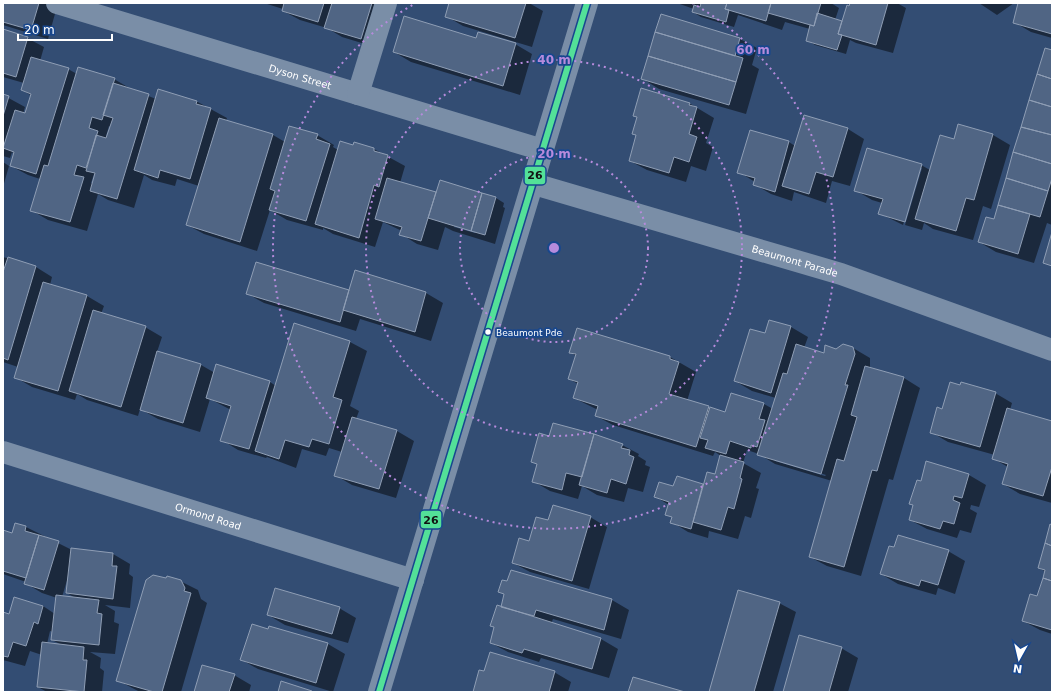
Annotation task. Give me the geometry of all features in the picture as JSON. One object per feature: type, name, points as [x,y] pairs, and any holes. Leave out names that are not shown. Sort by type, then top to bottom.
[{"type":"street","name":"Dyson Street","points":[[57,3],[543,150]]},
{"type":"street","points":[[358,94],[386,3]]},
{"type":"street","points":[[379,692],[588,3]]},
{"type":"street","name":"Beaumont Parade","points":[[534,184],[841,274],[1052,350]]},
{"type":"street","name":"Ormond Road","points":[[3,452],[413,580]]},
{"type":"building","points":[[3,3],[39,3],[31,30],[3,22]]},
{"type":"building","points":[[284,3],[324,3],[318,22],[282,11]]},
{"type":"building","points":[[332,3],[372,3],[361,39],[324,28]]},
{"type":"building","points":[[449,3],[526,3],[515,38],[445,17]]},
{"type":"building","points":[[701,3],[727,3],[725,9],[729,10],[726,22],[692,12],[694,5],[700,7]]},
{"type":"building","points":[[727,3],[771,3],[766,21],[725,9]]},
{"type":"building","points":[[771,3],[821,3],[814,26],[768,13]]},
{"type":"building","points":[[850,3],[888,3],[876,45],[838,34],[847,5],[849,6]]},
{"type":"building","points":[[1018,3],[1052,3],[1052,34],[1013,23]]},
{"type":"building","points":[[817,13],[842,21],[838,34],[842,35],[837,50],[806,41],[810,25],[814,26]]},
{"type":"building","points":[[661,14],[740,38],[735,56],[655,32]]},
{"type":"building","points":[[404,16],[476,38],[478,32],[516,43],[503,86],[393,52]]},
{"type":"building","points":[[3,29],[28,37],[16,77],[3,73]]},
{"type":"building","points":[[655,32],[743,58],[736,82],[648,56]]},
{"type":"building","points":[[1045,48],[1052,50],[1052,79],[1037,74]]},
{"type":"building","points":[[648,56],[736,82],[729,105],[641,79]]},
{"type":"building","points":[[31,57],[69,68],[36,174],[10,166],[14,152],[3,148],[15,110],[25,113],[31,94],[21,90]]},
{"type":"building","points":[[78,67],[115,78],[102,120],[92,117],[89,128],[98,131],[86,168],[77,165],[74,175],[84,177],[70,222],[30,211],[44,165],[48,166]]},
{"type":"building","points":[[1037,74],[1052,79],[1052,107],[1029,100]]},
{"type":"building","points":[[113,83],[149,94],[117,199],[90,191],[95,173],[86,171],[96,135],[106,138],[113,118],[103,115]]},
{"type":"building","points":[[641,88],[690,103],[689,105],[697,107],[689,134],[697,137],[689,162],[674,157],[669,173],[629,161],[636,135],[632,134],[637,117],[633,116]]},
{"type":"building","points":[[158,89],[197,101],[196,104],[211,108],[190,179],[160,170],[158,178],[134,170]]},
{"type":"building","points":[[3,94],[9,96],[3,116]]},
{"type":"building","points":[[1029,100],[1052,107],[1052,135],[1021,127]]},
{"type":"building","points":[[804,115],[848,128],[833,177],[816,172],[809,194],[782,186]]},
{"type":"building","points":[[219,118],[273,134],[240,242],[186,225]]},
{"type":"building","points":[[958,124],[993,134],[974,200],[966,198],[956,231],[915,219],[940,135],[954,139]]},
{"type":"building","points":[[289,126],[318,134],[316,139],[330,144],[306,221],[269,210],[275,191],[270,189]]},
{"type":"building","points":[[1021,127],[1052,135],[1052,164],[1013,152]]},
{"type":"building","points":[[750,130],[789,141],[775,192],[753,185],[755,178],[737,173]]},
{"type":"building","points":[[340,141],[353,145],[354,142],[374,148],[374,151],[388,155],[379,187],[374,185],[359,238],[315,224]]},
{"type":"building","points":[[867,148],[922,164],[905,222],[878,214],[883,199],[854,191]]},
{"type":"building","points":[[1013,152],[1052,164],[1052,178],[1048,191],[1006,178]]},
{"type":"building","points":[[387,178],[436,192],[421,241],[399,235],[402,227],[375,219]]},
{"type":"building","points":[[1006,178],[1048,191],[1040,217],[998,205]]},
{"type":"building","points":[[440,180],[482,193],[471,231],[428,218]]},
{"type":"building","points":[[482,193],[496,197],[485,235],[471,231]]},
{"type":"building","points":[[998,205],[1030,214],[1018,254],[978,242],[986,217],[994,219]]},
{"type":"building","points":[[1052,232],[1052,266],[1043,263]]},
{"type":"building","points":[[8,257],[36,266],[8,360],[3,358],[3,272]]},
{"type":"building","points":[[256,262],[349,290],[340,322],[246,294]]},
{"type":"building","points":[[355,270],[426,292],[415,332],[343,310]]},
{"type":"building","points":[[43,282],[87,295],[58,391],[14,378]]},
{"type":"building","points":[[93,310],[146,326],[121,407],[69,391]]},
{"type":"building","points":[[769,320],[791,326],[771,393],[734,381],[750,329],[765,333]]},
{"type":"building","points":[[294,323],[350,341],[333,397],[342,400],[329,444],[312,439],[309,447],[285,440],[279,459],[255,451]]},
{"type":"building","points":[[577,328],[670,356],[670,359],[679,362],[669,394],[709,406],[696,447],[595,416],[598,406],[573,398],[578,382],[568,379],[576,354],[569,353]]},
{"type":"building","points":[[796,344],[824,353],[825,345],[836,349],[843,344],[853,347],[855,354],[845,385],[848,385],[821,474],[757,455],[783,373],[787,374]]},
{"type":"building","points":[[157,351],[201,364],[183,423],[140,410]]},
{"type":"building","points":[[216,364],[270,381],[249,449],[220,441],[231,406],[206,398]]},
{"type":"building","points":[[865,366],[904,377],[877,471],[872,470],[844,567],[809,557],[837,459],[844,461],[857,417],[851,415]]},
{"type":"building","points":[[950,382],[960,385],[961,382],[996,392],[980,447],[930,433],[937,407],[942,409]]},
{"type":"building","points":[[731,393],[764,403],[759,419],[765,420],[757,447],[751,445],[751,448],[730,441],[726,454],[705,448],[708,440],[700,438],[710,407],[725,412]]},
{"type":"building","points":[[1007,408],[1052,421],[1052,467],[1043,496],[1002,484],[1008,464],[992,459]]},
{"type":"building","points":[[352,417],[397,430],[379,489],[334,476]]},
{"type":"building","points":[[553,423],[594,434],[582,477],[566,473],[562,490],[532,482],[537,464],[531,462],[539,433],[549,436]]},
{"type":"building","points":[[594,434],[623,444],[621,448],[630,450],[629,455],[634,457],[626,484],[611,479],[607,493],[579,485]]},
{"type":"building","points":[[720,455],[744,462],[740,478],[742,479],[734,509],[728,507],[721,530],[693,522],[707,472],[715,474]]},
{"type":"building","points":[[926,461],[969,474],[962,498],[954,496],[953,500],[960,503],[954,524],[943,521],[940,529],[909,520],[913,505],[909,504],[917,480],[921,481]]},
{"type":"building","points":[[677,476],[703,484],[691,529],[670,523],[672,517],[665,515],[669,502],[654,497],[659,482],[673,486]]},
{"type":"building","points":[[553,505],[591,516],[572,581],[512,563],[519,538],[529,541],[536,517],[548,520]]},
{"type":"building","points":[[15,523],[26,526],[25,531],[39,535],[26,578],[3,571],[3,530],[12,533]]},
{"type":"building","points":[[1050,524],[1052,525],[1052,546],[1045,543]]},
{"type":"building","points":[[39,535],[59,541],[44,590],[24,584]]},
{"type":"building","points":[[898,535],[949,550],[938,585],[921,580],[919,586],[880,574],[889,546],[894,547]]},
{"type":"building","points":[[1045,543],[1052,546],[1052,581],[1043,578],[1045,570],[1038,568]]},
{"type":"building","points":[[71,548],[113,553],[112,566],[117,566],[113,599],[66,593]]},
{"type":"building","points":[[511,570],[612,599],[604,630],[536,610],[534,616],[501,607],[504,594],[498,592],[502,580],[507,581]]},
{"type":"building","points":[[153,575],[166,578],[167,576],[181,580],[185,588],[184,591],[191,593],[162,692],[154,692],[116,681],[146,580]]},
{"type":"building","points":[[1043,578],[1052,581],[1052,630],[1022,621],[1030,594],[1037,596]]},
{"type":"building","points":[[275,588],[340,607],[332,634],[267,615]]},
{"type":"building","points":[[738,590],[780,602],[754,692],[709,692]]},
{"type":"building","points":[[56,595],[99,600],[97,613],[102,614],[99,645],[51,640]]},
{"type":"building","points":[[14,597],[43,606],[38,624],[34,622],[26,646],[13,642],[8,657],[3,656],[3,612],[9,614]]},
{"type":"building","points":[[497,605],[601,638],[592,669],[524,649],[522,653],[490,643],[494,627],[490,626]]},
{"type":"building","points":[[252,624],[268,629],[269,626],[328,643],[316,683],[240,660]]},
{"type":"building","points":[[799,635],[842,647],[829,692],[783,692]]},
{"type":"building","points":[[42,642],[84,647],[83,660],[87,660],[84,692],[37,687]]},
{"type":"building","points":[[490,652],[555,671],[549,692],[473,692],[479,670],[484,671]]},
{"type":"building","points":[[202,665],[235,674],[229,692],[194,692]]},
{"type":"building","points":[[633,677],[685,692],[628,692]]},
{"type":"building","points":[[281,681],[312,691],[312,692],[278,692]]},
{"type":"transit line","name":"26","points":[[379,692],[587,3]]},
{"type":"place","name":"Beaumont Pde","points":[[488,332]]}]
